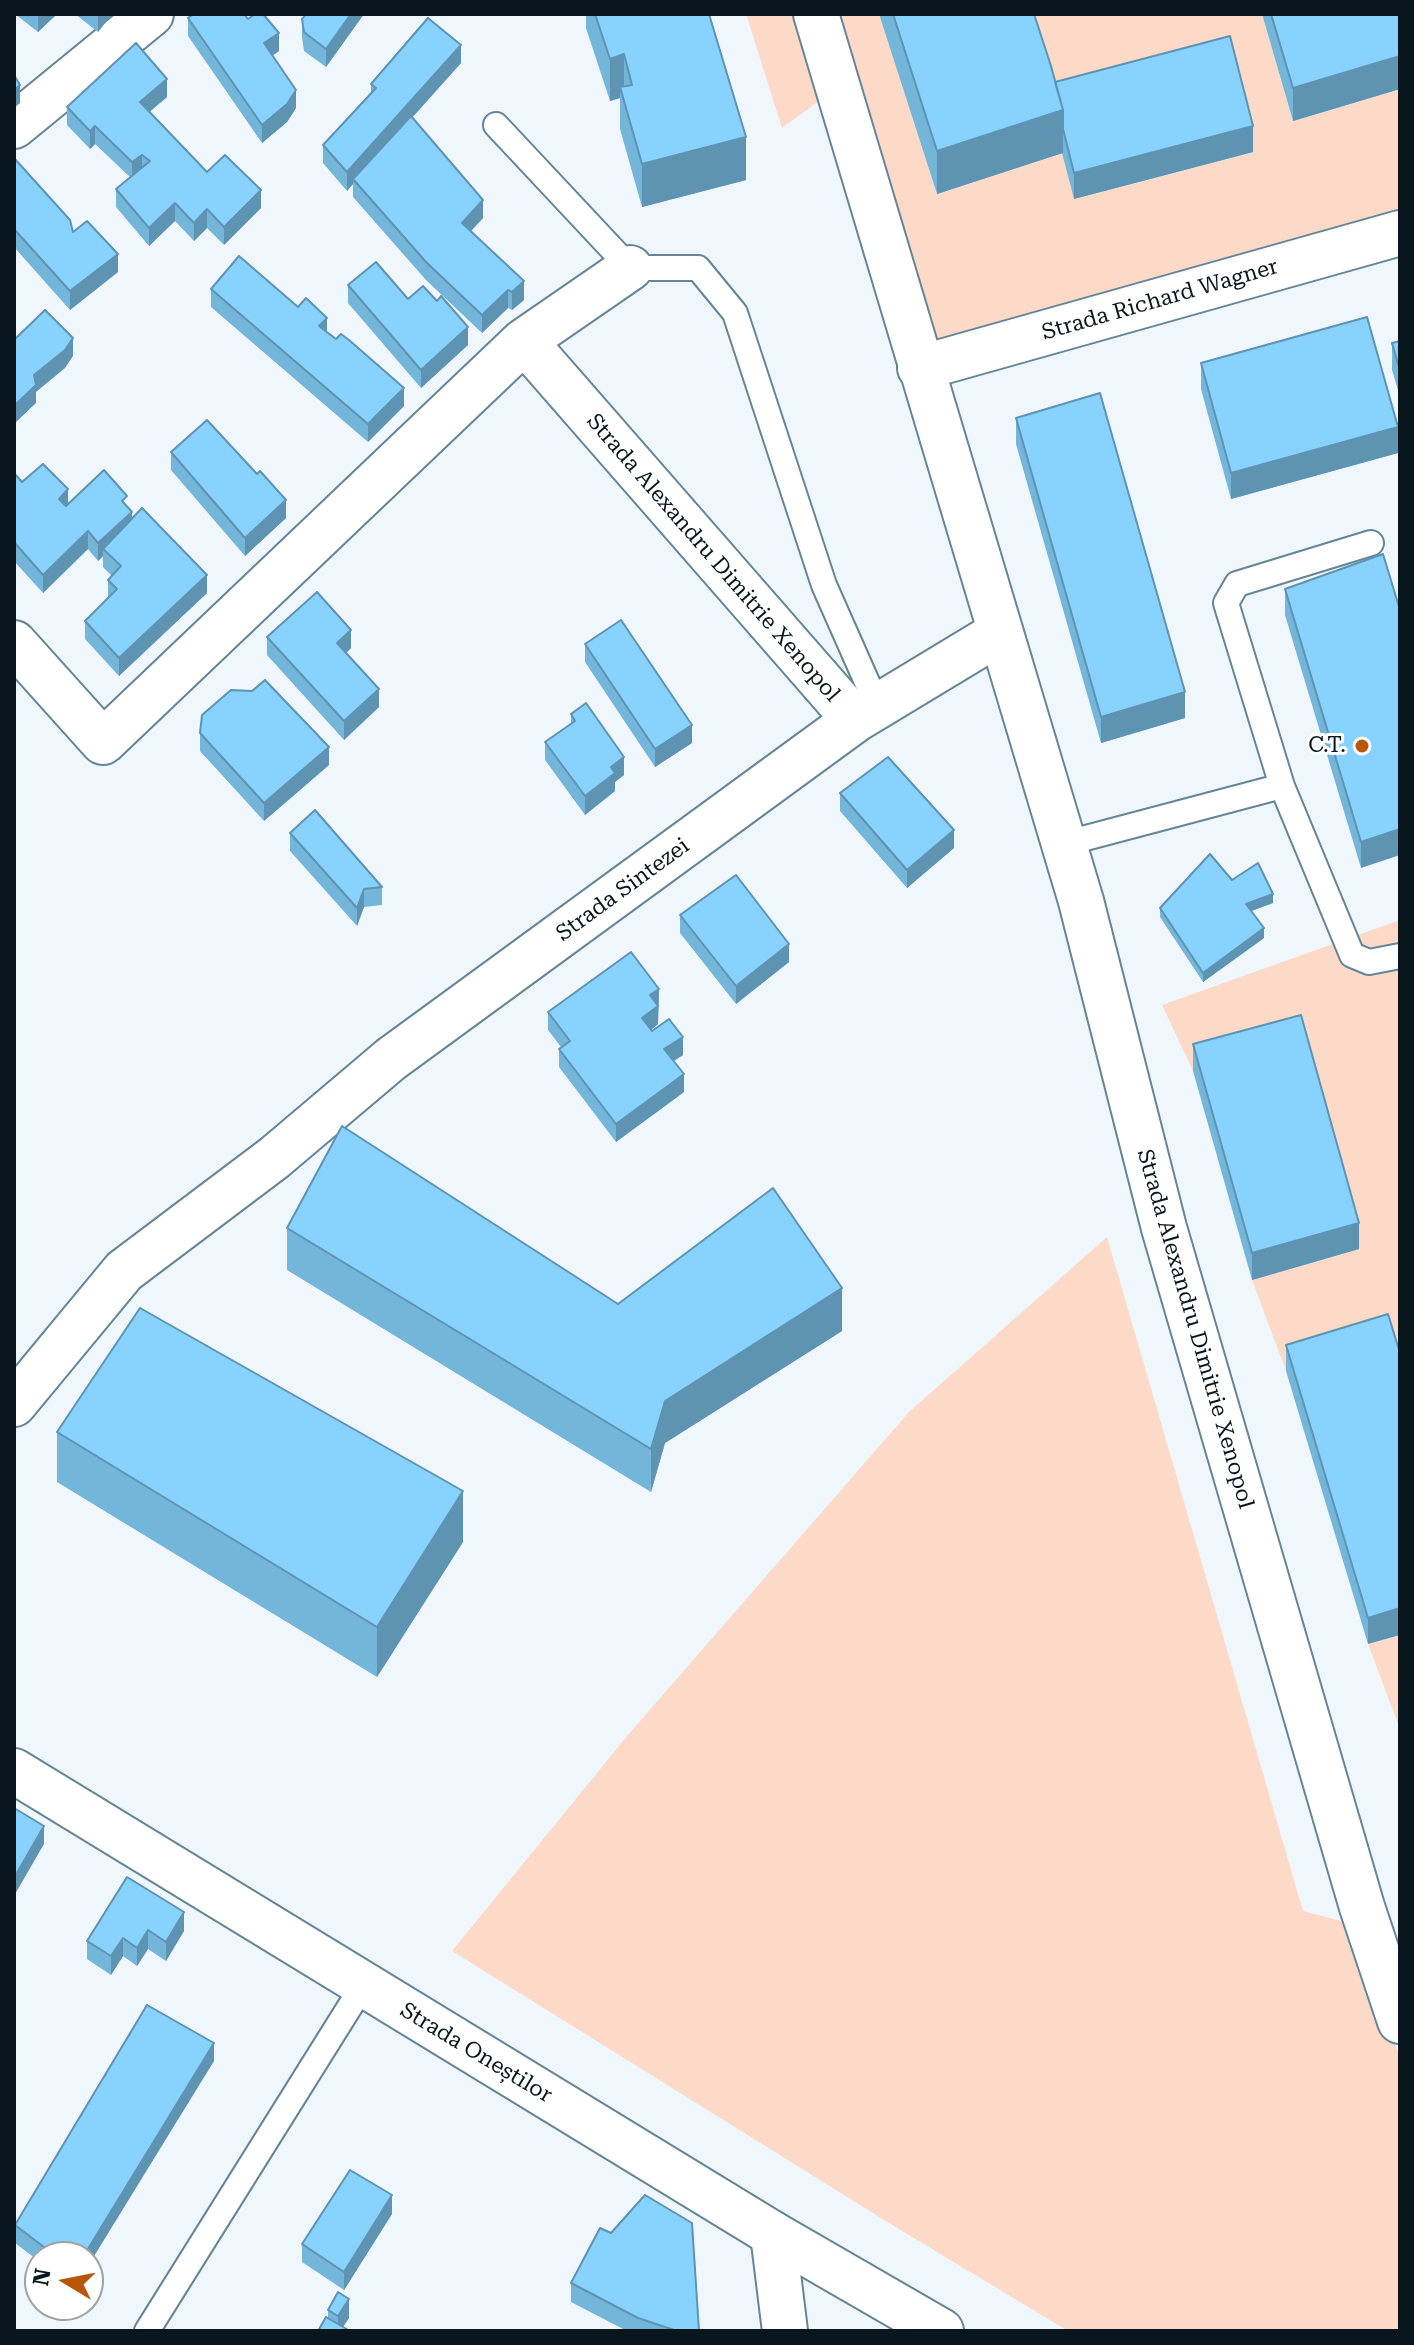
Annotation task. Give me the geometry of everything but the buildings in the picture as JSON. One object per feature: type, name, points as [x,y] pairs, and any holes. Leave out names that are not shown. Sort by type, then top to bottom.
[{"type":"street","points":[[14,126],[151,14]]},
{"type":"street","name":"Strada Alexandru Dimitrie Xenopol","points":[[816,14],[1081,901],[1164,1228],[1358,1893],[1400,2021]]},
{"type":"street","name":"Strada Richard Wagner","points":[[920,368],[1400,233]]},
{"type":"street","points":[[14,643],[103,742],[524,341],[630,268]]},
{"type":"street","name":"Strada Alexandru Dimitrie Xenopol","points":[[524,341],[867,714]]},
{"type":"street","points":[[867,714],[999,633]]},
{"type":"street","name":"Strada Sintezei","points":[[14,1404],[124,1271],[274,1158],[391,1059],[867,714]]},
{"type":"street","name":"Strada Oneștilor","points":[[14,1771],[773,2234],[941,2331]]},
{"type":"street","points":[[773,2234],[785,2331]]},
{"type":"lane","points":[[496,125],[630,268],[698,268],[735,313],[867,714]]},
{"type":"lane","points":[[1371,543],[1237,584],[1226,603],[1282,786],[1352,955],[1369,962],[1400,956]]},
{"type":"lane","points":[[1063,844],[1282,786]]},
{"type":"lane","points":[[147,2331],[364,1984]]},
{"type":"shaded area","points":[[746,14],[796,14],[819,101],[782,128]]},
{"type":"shaded area","points":[[816,14],[879,14],[937,194],[1063,153],[1075,199],[1253,152],[1230,63],[1051,109],[1019,14],[1262,14],[1293,121],[1400,89],[1400,233],[920,368]]},
{"type":"shaded area","points":[[1400,920],[1400,1379],[1388,1340],[1286,1371],[1252,1280],[1359,1249],[1300,1041],[1193,1071],[1162,1005]]},
{"type":"shaded area","points":[[1107,1237],[1303,1911],[1353,1924],[1400,2058],[1400,2331],[1068,2331],[452,1951],[627,1736],[909,1412]]},
{"type":"shaded area","points":[[1400,1635],[1400,1729],[1368,1644]]},
{"type":"place","name":"C.T.","points":[[1362,746]]}]
